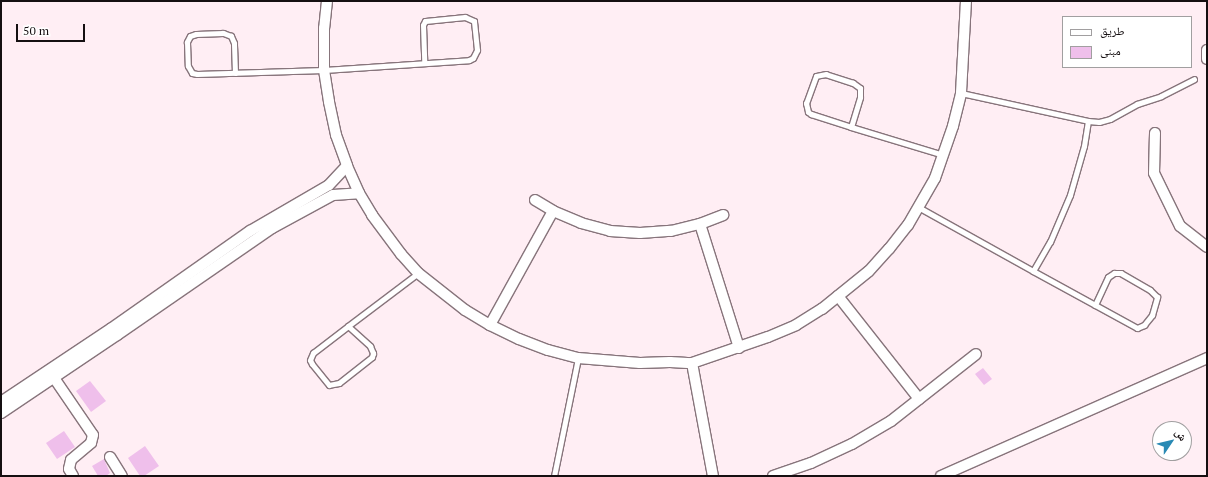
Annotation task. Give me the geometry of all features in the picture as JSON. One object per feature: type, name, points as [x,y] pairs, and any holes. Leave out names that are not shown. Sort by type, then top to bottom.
[{"type":"street","points":[[327,1],[324,28],[324,70],[332,115],[347,166],[359,193],[386,235],[418,273],[465,310],[490,325],[548,350],[578,358],[640,363],[692,363],[739,348],[796,325],[822,309],[869,271],[889,249],[908,225],[935,178],[944,155],[961,93],[966,1]]},
{"type":"street","points":[[1207,50],[1207,59]]},
{"type":"street","points":[[1155,133],[1154,173],[1180,226],[1207,247]]},
{"type":"street","points":[[1,402],[51,374],[255,239],[305,204],[329,185],[347,166]]},
{"type":"street","points":[[305,204],[333,195],[359,193]]},
{"type":"street","points":[[535,200],[553,211],[581,223],[610,231],[640,233],[671,231],[700,224],[723,215]]},
{"type":"street","points":[[490,325],[553,211]]},
{"type":"street","points":[[700,224],[739,348]]},
{"type":"street","points":[[838,296],[919,399]]},
{"type":"street","points":[[773,476],[810,463],[852,444],[892,421],[976,354]]},
{"type":"street","points":[[941,476],[1207,358]]},
{"type":"street","points":[[692,363],[713,476]]},
{"type":"street","points":[[1,413],[51,374]]},
{"type":"street","points":[[51,374],[93,435],[91,443],[71,460],[69,469],[73,476]]},
{"type":"street","points":[[110,457],[122,476]]},
{"type":"lane","points":[[235,73],[234,43],[231,36],[223,33],[196,34],[188,39],[188,66],[192,73],[235,73],[324,70],[424,62],[473,58],[477,50],[474,21],[465,17],[425,20],[422,25],[424,62]]},
{"type":"lane","points":[[851,127],[860,97],[860,88],[854,83],[826,74],[816,76],[806,103],[808,112],[811,114],[851,127],[944,155]]},
{"type":"lane","points":[[961,93],[1088,121],[1110,119],[1137,104],[1161,96],[1194,79]]},
{"type":"lane","points":[[1033,271],[1050,242],[1070,195],[1084,146],[1088,121]]},
{"type":"lane","points":[[918,206],[1136,328],[1144,325],[1152,316],[1157,297],[1150,290],[1121,273],[1114,273],[1108,277],[1095,305]]},
{"type":"lane","points":[[348,326],[370,346],[373,353],[372,357],[338,383],[329,385],[312,364],[311,356],[348,326],[418,273]]},
{"type":"lane","points":[[554,476],[578,358]]},
{"type":"building","points":[[983,368],[992,379],[984,385],[975,374]]},
{"type":"building","points":[[90,381],[106,401],[91,412],[76,391]]},
{"type":"building","points":[[64,431],[75,447],[57,459],[46,443]]},
{"type":"building","points":[[145,446],[159,466],[144,476],[140,476],[128,458]]},
{"type":"building","points":[[104,459],[110,473],[106,476],[98,476],[92,466]]}]
